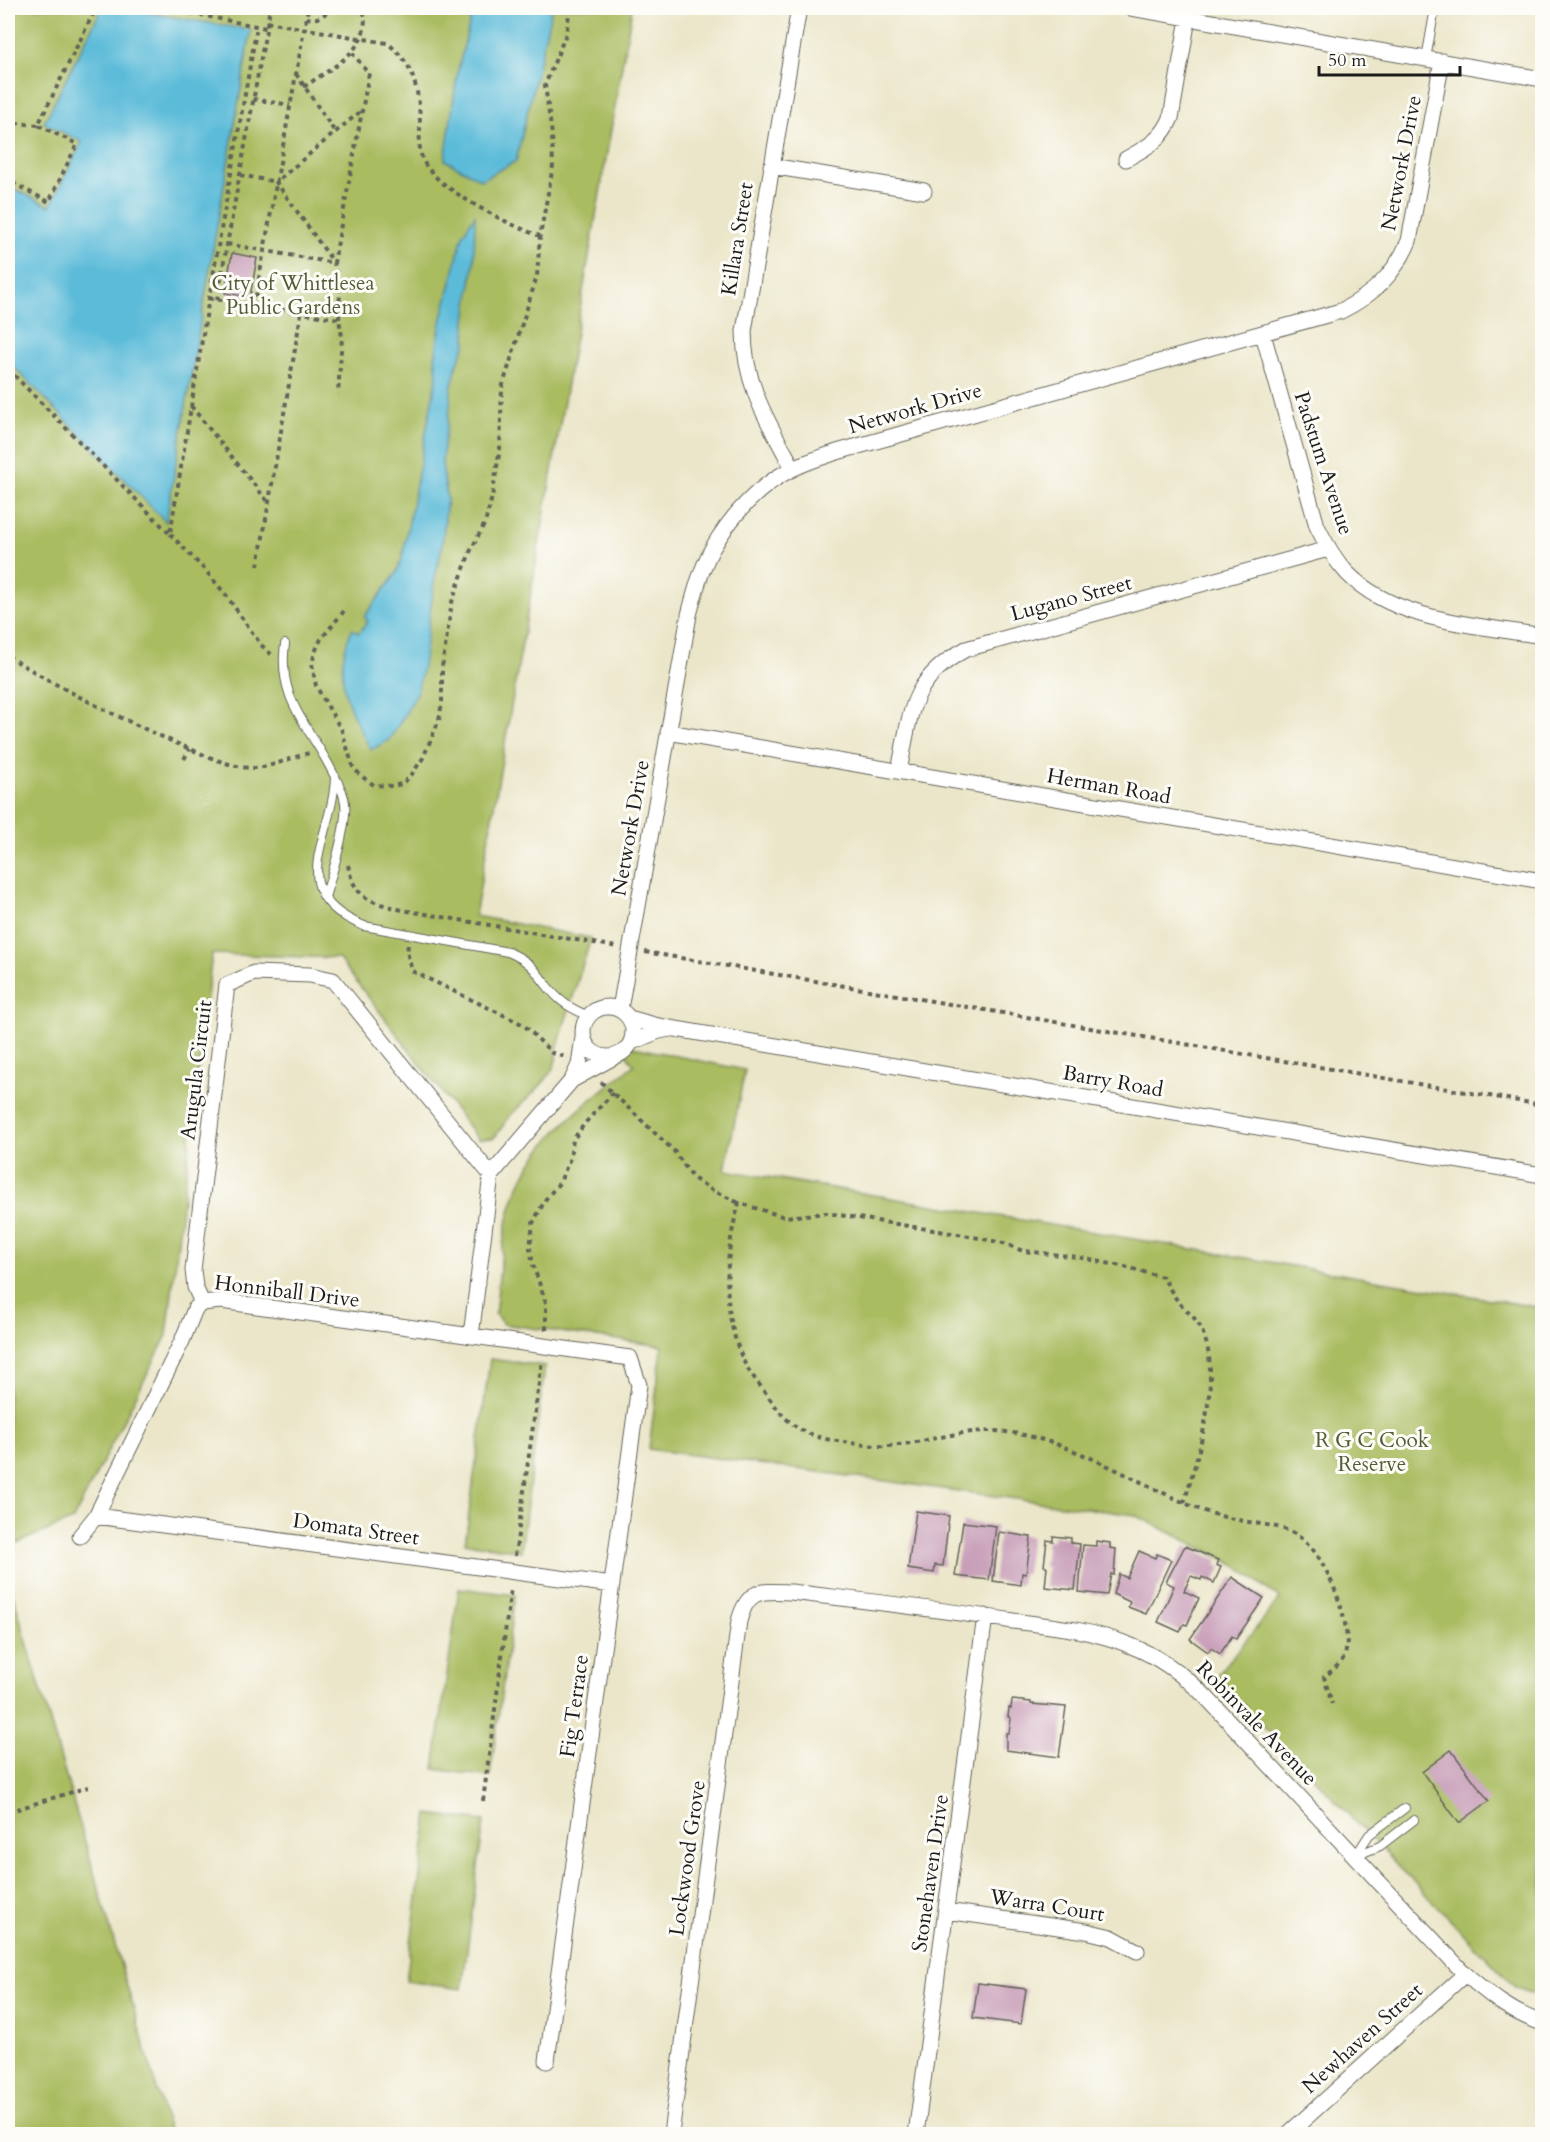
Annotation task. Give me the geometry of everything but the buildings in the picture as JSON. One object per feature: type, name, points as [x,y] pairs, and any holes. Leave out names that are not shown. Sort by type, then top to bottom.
[{"type":"street","name":"Killara Street","points":[[793,468],[752,389],[744,348],[747,311],[799,8]]},
{"type":"street","points":[[1131,8],[1542,78]]},
{"type":"street","points":[[1126,159],[1157,141],[1166,130],[1171,118],[1188,18]]},
{"type":"street","name":"Network Drive","points":[[624,1014],[630,949],[689,615],[699,578],[712,550],[726,528],[754,496],[793,468],[837,452],[1263,334],[1341,311],[1359,302],[1382,283],[1401,259],[1409,241],[1414,221],[1434,60]]},
{"type":"street","points":[[771,166],[924,192]]},
{"type":"street","name":"Padstum Avenue","points":[[1263,334],[1310,505],[1328,549],[1346,572],[1383,600],[1404,609],[1430,616],[1542,636]]},
{"type":"street","name":"Lugano Street","points":[[899,771],[911,710],[921,687],[931,673],[948,659],[966,649],[1328,549]]},
{"type":"street","name":"Herman Road","points":[[668,732],[1542,881]]},
{"type":"street","name":"Arugula Circuit","points":[[202,1303],[195,1287],[193,1270],[227,985],[254,973],[310,975],[333,980],[491,1175]]},
{"type":"street","points":[[471,1336],[491,1175],[584,1065],[616,1056],[625,1051],[632,1042],[634,1032],[624,1014],[606,1006],[596,1009],[588,1016],[583,1037],[584,1065]]},
{"type":"street","name":"Barry Road","points":[[624,1014],[676,1028],[1542,1175]]},
{"type":"street","name":"Barry Road","points":[[632,1042],[659,1031],[676,1028]]},
{"type":"street","points":[[583,1037],[587,1046],[595,1054],[605,1057],[616,1056]]},
{"type":"street","name":"Honniball Drive","points":[[80,1536],[96,1516],[182,1341],[195,1309],[202,1303],[221,1301],[630,1358]]},
{"type":"street","name":"Fig Terrace","points":[[547,2061],[639,1385],[630,1358]]},
{"type":"street","name":"Domata Street","points":[[96,1516],[612,1584]]},
{"type":"street","name":"Robinvale Avenue","points":[[756,1593],[791,1592],[985,1616],[1088,1632],[1130,1645],[1171,1667],[1207,1698],[1466,1974],[1498,2002],[1521,2016],[1542,2023]]},
{"type":"street","name":"Lockwood Grove","points":[[671,2134],[739,1621],[744,1604],[756,1593]]},
{"type":"street","name":"Stonehaven Drive","points":[[916,2134],[985,1616]]},
{"type":"street","name":"Warra Court","points":[[946,1911],[1086,1931],[1111,1937],[1137,1952]]},
{"type":"street","name":"Newhaven Street","points":[[1288,2134],[1466,1974]]},
{"type":"lane","points":[[1434,60],[1435,8]]},
{"type":"lane","points":[[285,644],[283,673],[293,704],[335,776],[343,794],[346,811],[325,897]]},
{"type":"lane","points":[[335,776],[332,804],[318,852],[316,870],[318,883],[333,910],[345,919],[364,926],[508,952],[520,957],[539,973],[562,1002],[588,1016]]},
{"type":"lane","points":[[1355,1856],[1369,1835],[1405,1808]]},
{"type":"lane","points":[[1355,1856],[1380,1846],[1414,1820]]},
{"type":"path","points":[[38,125],[96,8]]},
{"type":"path","points":[[164,8],[258,26],[304,29],[387,43],[404,59],[412,73],[420,113],[419,149],[424,163],[432,174],[453,190],[502,220],[540,236]]},
{"type":"path","points":[[217,300],[270,8]]},
{"type":"path","points":[[254,306],[308,8]]},
{"type":"path","points":[[306,18],[315,20],[321,18],[331,8]]},
{"type":"path","points":[[304,87],[352,53],[362,38],[363,8]]},
{"type":"path","points":[[344,612],[325,632],[315,652],[312,664],[316,686],[342,732],[353,767],[361,776],[374,784],[393,786],[402,784],[410,777],[423,758],[439,720],[442,702],[442,667],[452,602],[467,560],[485,523],[492,497],[500,448],[502,388],[537,276],[540,236],[553,166],[552,135],[545,85],[566,34],[570,8]]},
{"type":"path","points":[[170,534],[209,298],[258,26]]},
{"type":"path","points":[[334,262],[369,73],[352,53]]},
{"type":"path","points":[[296,74],[335,132]]},
{"type":"path","points":[[253,99],[290,105]]},
{"type":"path","points":[[276,182],[362,110]]},
{"type":"path","points":[[8,128],[16,123],[38,125],[77,144],[48,202],[8,182]]},
{"type":"path","points":[[240,175],[276,182],[334,262],[340,287],[339,319],[342,337],[338,394]]},
{"type":"path","points":[[227,244],[334,262]]},
{"type":"path","points":[[209,298],[339,319]]},
{"type":"path","points":[[258,566],[301,314]]},
{"type":"path","points":[[8,369],[212,579],[261,645],[271,655],[283,658]]},
{"type":"path","points":[[191,405],[270,503]]},
{"type":"path","points":[[8,656],[111,714],[190,749],[224,761],[251,768],[276,764],[322,751]]},
{"type":"path","points":[[184,759],[190,749]]},
{"type":"path","points":[[348,865],[351,881],[362,896],[415,912],[1542,1105]]},
{"type":"path","points":[[415,912],[407,952],[412,971],[524,1025],[552,1053],[584,1065],[674,1151],[693,1178],[739,1203],[785,1217],[827,1213],[964,1235],[1003,1243],[1023,1251],[1077,1257],[1163,1277],[1178,1302],[1197,1323],[1210,1355],[1211,1376],[1206,1411],[1200,1445],[1184,1503]]},
{"type":"path","points":[[483,1801],[544,1346],[546,1303],[533,1265],[530,1248],[533,1223],[544,1200],[560,1182],[570,1158],[573,1140],[585,1123],[613,1093]]},
{"type":"path","points":[[739,1203],[730,1236],[727,1270],[728,1298],[734,1332],[746,1364],[780,1412],[795,1426],[810,1434],[830,1440],[870,1446],[899,1444],[953,1433],[977,1431],[1006,1432],[1031,1437],[1111,1467],[1184,1503],[1219,1516],[1289,1531],[1314,1551],[1325,1567],[1338,1595],[1347,1639],[1344,1658],[1324,1677],[1332,1704]]},
{"type":"path","points":[[8,1812],[88,1787]]},
{"type":"green space","name":"City of Whittlesea Public Gardens","points":[[8,8],[632,8],[475,916],[591,938],[556,1052],[553,1069],[540,1086],[511,1115],[494,1138],[478,1139],[338,958],[212,954],[167,1335],[73,1520],[8,1547]]},
{"type":"green space","name":"R G C Cook Reserve","points":[[619,1044],[745,1070],[725,1170],[1542,1308],[1542,1998],[1515,1987],[1216,1677],[1280,1599],[1235,1565],[1135,1515],[649,1449],[662,1346],[503,1324],[495,1314],[504,1239],[515,1196],[524,1175],[550,1139],[582,1107],[634,1065]]},
{"type":"green space","points":[[490,1359],[545,1366],[521,1551],[465,1543]]},
{"type":"green space","points":[[8,1577],[170,2134],[8,2134]]},
{"type":"green space","points":[[459,1588],[515,1595],[490,1777],[434,1769]]},
{"type":"green space","points":[[428,1814],[484,1821],[462,1989],[406,1981]]},
{"type":"water","points":[[102,8],[120,8],[251,30],[166,522],[8,361],[8,197],[12,188],[50,206],[82,142],[44,123]]},
{"type":"water","points":[[473,8],[552,8],[516,161],[481,180],[445,160],[458,70]]},
{"type":"water","points":[[475,215],[474,261],[466,321],[466,343],[457,365],[451,390],[442,462],[447,499],[423,667],[417,693],[401,721],[389,740],[371,750],[355,720],[345,691],[343,662],[346,646],[352,629],[359,633],[368,621],[364,617],[396,574],[402,558],[437,375],[435,358],[441,322],[463,234]]}]
